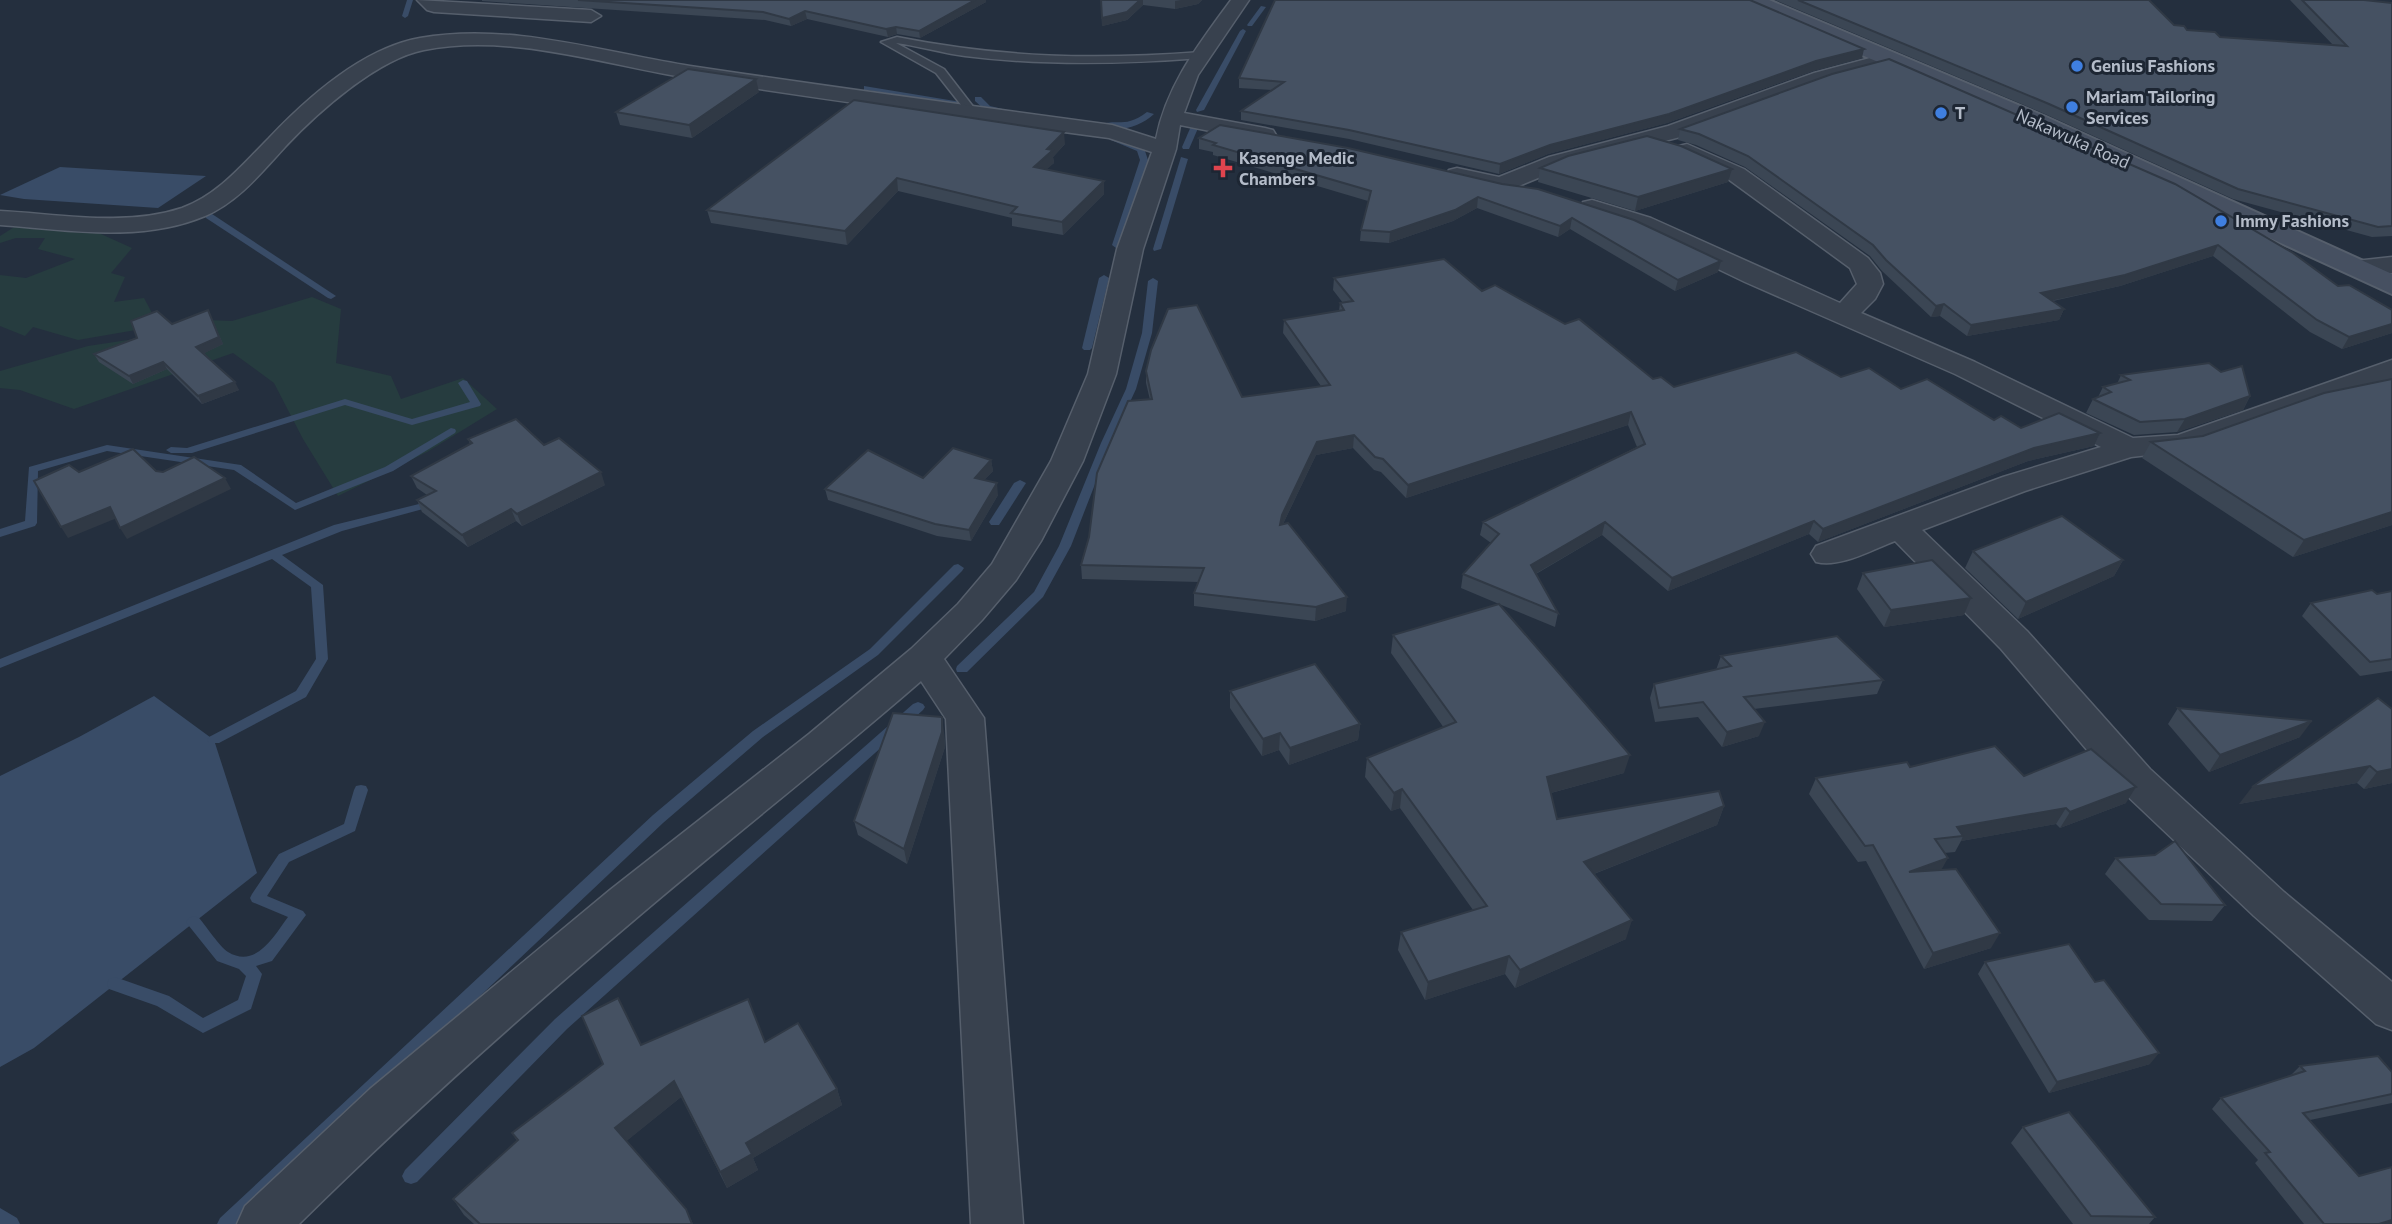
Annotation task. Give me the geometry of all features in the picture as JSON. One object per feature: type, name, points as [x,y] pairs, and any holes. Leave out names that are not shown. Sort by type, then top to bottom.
[{"type":"main road","name":"Nakawuka Road","points":[[1751,0],[2072,138],[2392,285]]},
{"type":"street","points":[[416,0],[418,45]]},
{"type":"street","points":[[426,0],[434,6],[591,16]]},
{"type":"street","points":[[263,1224],[387,1105],[625,902],[823,744],[924,658],[970,612],[1004,572],[1067,461],[1102,374],[1130,249],[1188,75],[1247,1]]},
{"type":"street","points":[[0,218],[141,223],[194,212],[232,187],[288,130],[387,56],[418,45],[459,40],[507,43],[1112,132],[1169,131],[1281,138]]},
{"type":"street","points":[[1500,185],[1557,162],[1676,131],[1725,110],[1821,77],[1890,59]]},
{"type":"street","points":[[1639,139],[1687,152],[1736,174],[1859,263],[1867,273],[1870,285],[1866,293],[1844,314]]},
{"type":"street","points":[[1437,170],[1562,197],[1642,223],[1754,276],[1965,368],[2128,448]]},
{"type":"street","points":[[2355,267],[2392,265]]},
{"type":"street","points":[[1828,554],[2014,484],[2128,448],[2182,444],[2392,369]]},
{"type":"street","points":[[1900,527],[2014,640],[2136,780],[2269,904],[2392,1010]]},
{"type":"street","points":[[924,658],[965,718],[997,1224]]},
{"type":"lane","points":[[972,113],[940,71],[893,44],[886,43],[897,40],[963,53],[1039,60],[1125,61],[1202,55]]},
{"type":"green space","points":[[19,224],[92,230],[132,248],[111,273],[125,277],[114,302],[144,298],[159,326],[78,340],[33,327],[25,336],[0,326],[0,275],[26,278],[75,259],[38,249],[45,238],[16,238],[0,243],[0,236]]},
{"type":"green space","points":[[312,297],[341,309],[336,363],[391,376],[401,399],[463,378],[497,409],[427,452],[338,496],[303,439],[274,383],[233,353],[74,409],[20,390],[0,388],[0,371],[88,346],[141,338],[183,319],[232,321]]},
{"type":"water","points":[[60,167],[206,176],[158,208],[0,195]]},
{"type":"water","points":[[154,696],[214,740],[257,873],[34,1048],[0,1067],[0,776]]},
{"type":"building","points":[[578,0],[975,0],[919,31],[896,27],[886,29],[805,11],[789,19],[763,12]]},
{"type":"building","points":[[1101,0],[1140,0],[1127,12],[1102,18]]},
{"type":"building","points":[[1275,0],[1750,0],[1864,49],[1816,61],[1669,114],[1550,145],[1500,164],[1349,130],[1241,111],[1284,82],[1239,78]]},
{"type":"building","points":[[1798,0],[2149,0],[2174,25],[2184,26],[2187,30],[2215,32],[2220,37],[2347,46],[2302,0],[2392,3],[2392,226],[2378,227],[2238,189],[2049,104]]},
{"type":"building","points":[[1889,59],[2175,184],[2293,253],[2338,286],[2349,285],[2392,310],[2392,324],[2349,337],[2317,320],[2218,245],[2125,275],[2041,293],[2064,309],[1971,325],[1944,304],[1936,306],[1873,245],[1748,156],[1699,134],[1680,129],[1832,74]]},
{"type":"building","points":[[688,69],[756,79],[689,125],[616,112]]},
{"type":"building","points":[[854,100],[1064,132],[1047,149],[1053,150],[1034,167],[1104,181],[1062,222],[1011,213],[1017,207],[897,178],[845,231],[707,210]]},
{"type":"building","points":[[1220,125],[1348,148],[1502,184],[1538,189],[1634,220],[1721,261],[1678,280],[1572,218],[1560,226],[1478,197],[1455,210],[1390,232],[1361,230],[1371,191],[1213,145],[1216,143],[1199,138]]},
{"type":"building","points":[[1647,136],[1681,146],[1732,169],[1638,197],[1540,168],[1568,156]]},
{"type":"building","points":[[1444,259],[1482,291],[1495,285],[1565,324],[1579,319],[1653,379],[1661,377],[1674,387],[1796,352],[1841,377],[1869,368],[1901,389],[1927,379],[1994,420],[2001,416],[2021,428],[2059,413],[2100,433],[2034,448],[1823,529],[1814,521],[1672,578],[1605,522],[1531,565],[1558,613],[1463,574],[1499,534],[1483,522],[1645,444],[1631,412],[1408,485],[1354,435],[1317,442],[1282,515],[1280,525],[1288,523],[1347,597],[1316,607],[1194,593],[1204,568],[1081,565],[1089,537],[1097,473],[1128,401],[1152,399],[1146,371],[1151,350],[1168,309],[1197,305],[1242,397],[1330,385],[1284,320],[1344,310],[1340,303],[1353,301],[1334,278]]},
{"type":"building","points":[[208,310],[219,337],[196,347],[235,382],[198,396],[163,362],[129,376],[94,354],[137,338],[131,321],[157,311],[172,324]]},
{"type":"building","points":[[2209,363],[2221,372],[2242,366],[2250,396],[2185,419],[2140,422],[2093,399],[2111,392],[2103,387],[2130,380],[2121,375]]},
{"type":"building","points":[[2392,379],[2392,512],[2304,540],[2151,442],[2203,436],[2324,393]]},
{"type":"building","points":[[516,419],[544,445],[559,438],[601,472],[517,514],[511,509],[462,535],[417,500],[436,491],[411,476],[472,443],[468,439]]},
{"type":"building","points":[[953,448],[991,460],[975,478],[997,483],[969,530],[935,524],[825,489],[868,450],[923,478]]},
{"type":"building","points":[[133,449],[156,471],[163,472],[194,457],[225,478],[120,528],[110,507],[61,527],[34,481],[69,465],[79,472]]},
{"type":"building","points":[[2062,516],[2123,560],[2026,602],[1973,551]]},
{"type":"building","points":[[1932,560],[1971,598],[1891,610],[1863,573]]},
{"type":"building","points":[[2372,590],[2377,594],[2392,591],[2392,659],[2370,662],[2311,603]]},
{"type":"building","points":[[1499,604],[1630,755],[1547,777],[1557,819],[1719,791],[1724,806],[1584,862],[1632,920],[1520,970],[1509,956],[1428,982],[1401,932],[1487,906],[1402,789],[1394,793],[1367,758],[1456,722],[1393,635]]},
{"type":"building","points":[[1837,636],[1883,680],[1744,697],[1765,722],[1727,732],[1703,702],[1659,708],[1654,684],[1731,666],[1721,656]]},
{"type":"building","points":[[1315,664],[1360,724],[1290,748],[1280,733],[1263,739],[1230,691]]},
{"type":"building","points":[[2378,698],[2392,709],[2392,769],[2377,772],[2370,766],[2252,787]]},
{"type":"building","points":[[2178,708],[2312,721],[2220,755]]},
{"type":"building","points":[[893,713],[942,717],[942,732],[904,849],[854,821]]},
{"type":"building","points":[[1995,746],[2024,776],[2091,749],[2136,787],[2070,812],[2066,808],[1957,827],[1963,836],[1935,839],[1948,858],[1909,872],[1956,869],[2000,933],[1933,953],[1873,845],[1865,846],[1816,778],[1907,762],[1910,767]]},
{"type":"building","points":[[2175,841],[2225,905],[2161,904],[2116,858],[2155,855]]},
{"type":"building","points":[[2069,944],[2095,982],[2104,980],[2159,1053],[2057,1082],[1985,962]]},
{"type":"building","points":[[618,998],[641,1045],[748,999],[765,1042],[798,1023],[837,1089],[746,1143],[752,1154],[720,1172],[674,1081],[615,1128],[686,1209],[692,1224],[480,1224],[453,1199],[518,1140],[512,1133],[603,1064],[582,1016]]},
{"type":"building","points":[[2378,1056],[2392,1072],[2392,1094],[2303,1113],[2359,1176],[2392,1167],[2392,1220],[2379,1224],[2324,1224],[2265,1153],[2270,1152],[2221,1098],[2305,1071],[2300,1066]]},
{"type":"building","points":[[2069,1112],[2155,1217],[2091,1216],[2023,1127]]},
{"type":"waterway","points":[[405,16],[410,0]]},
{"type":"waterway","points":[[1250,25],[1263,7]]},
{"type":"waterway","points":[[1200,110],[1243,31]]},
{"type":"waterway","points":[[867,88],[961,104]]},
{"type":"waterway","points":[[978,99],[988,108],[1007,111]]},
{"type":"waterway","points":[[1103,125],[1128,125],[1150,114]]},
{"type":"waterway","points":[[1186,147],[1195,126]]},
{"type":"waterway","points":[[1114,138],[1141,150],[1144,160],[1116,245]]},
{"type":"waterway","points":[[1157,249],[1184,159]]},
{"type":"waterway","points":[[209,216],[331,296]]},
{"type":"waterway","points":[[1087,348],[1104,278]]},
{"type":"waterway","points":[[962,669],[1039,594],[1065,546],[1106,443],[1131,389],[1147,333],[1153,281]]},
{"type":"waterway","points":[[171,450],[188,451],[345,402],[412,422],[476,404],[463,383]]},
{"type":"waterway","points":[[0,533],[31,523],[33,469],[107,448],[237,467],[295,507],[389,469],[451,431]]},
{"type":"waterway","points":[[995,522],[1020,483]]},
{"type":"waterway","points":[[0,664],[338,528],[419,507]]},
{"type":"waterway","points":[[214,740],[301,694],[322,659],[317,585],[275,555]]},
{"type":"waterway","points":[[226,1224],[658,819],[758,734],[874,652],[958,568]]},
{"type":"waterway","points":[[411,1176],[561,1024],[918,707]]},
{"type":"waterway","points":[[244,964],[267,956],[298,915],[257,898],[284,858],[350,827],[361,790]]},
{"type":"waterway","points":[[194,922],[222,956],[244,964]]},
{"type":"waterway","points":[[115,984],[163,1001],[203,1026],[245,1004],[254,974],[244,964]]},
{"type":"waterway","points":[[0,1217],[11,1224]]},
{"type":"place","name":"Genius Fashions","points":[[2077,66]]},
{"type":"place","name":"Mariam Tailoring Services","points":[[2072,107]]},
{"type":"place","name":"T","points":[[1941,113]]},
{"type":"place","name":"Kasenge Medic Chambers","points":[[1223,168]]},
{"type":"place","name":"Immy Fashions","points":[[2221,221]]}]
